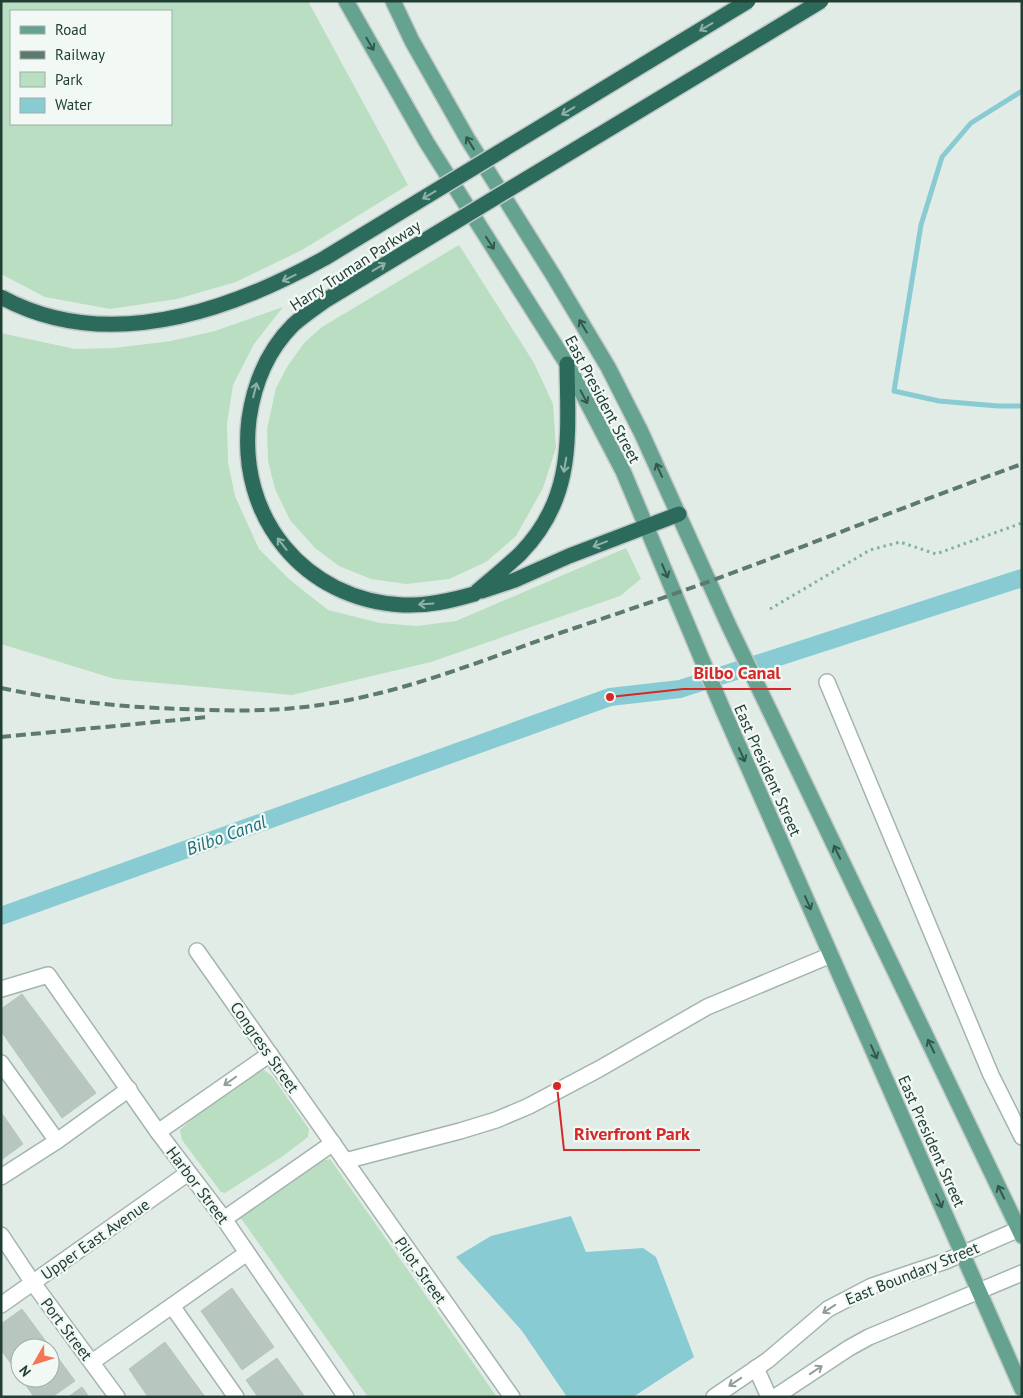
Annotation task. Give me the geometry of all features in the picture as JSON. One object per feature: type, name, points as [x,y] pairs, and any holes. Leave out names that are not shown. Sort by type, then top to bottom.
[{"type":"highway","name":"Harry Truman Parkway","points":[[1,297],[47,316],[78,323],[108,325],[139,324],[170,318],[232,302],[260,291],[293,276],[325,258],[748,1]]},
{"type":"highway","name":"Harry Truman Parkway","points":[[679,514],[569,556],[515,580],[446,602],[420,605],[386,603],[353,595],[310,572],[290,554],[272,531],[264,516],[250,472],[247,443],[250,411],[257,382],[264,366],[281,339],[294,325],[334,296],[821,1]]},
{"type":"highway","points":[[474,594],[506,567],[531,540],[549,515],[559,491],[565,466],[568,435],[567,364]]},
{"type":"main road","name":"East President Street","points":[[346,1],[427,143],[567,364],[623,470],[722,710],[1022,1388]]},
{"type":"main road","name":"East President Street","points":[[393,1],[412,41],[467,138],[553,274],[608,367],[641,432],[731,629],[1020,1233]]},
{"type":"street","points":[[827,682],[991,1075],[1022,1137]]},
{"type":"street","name":"Congress Street","points":[[197,951],[332,1143]]},
{"type":"street","points":[[345,1161],[496,1120],[599,1069],[707,1007],[831,955]]},
{"type":"street","name":"Harbor Street","points":[[1,988],[48,975],[158,1132],[224,1219],[346,1397]]},
{"type":"street","points":[[158,1132],[270,1054]]},
{"type":"street","points":[[1,1063],[57,1141]]},
{"type":"street","points":[[1,1177],[57,1141],[129,1090]]},
{"type":"street","points":[[224,1219],[332,1143]]},
{"type":"street","name":"Pilot Street","points":[[332,1143],[512,1397]]},
{"type":"street","name":"Upper East Avenue","points":[[1,1305],[188,1173]]},
{"type":"street","name":"East Boundary Street","points":[[714,1397],[756,1368],[828,1309],[872,1286],[1020,1233]]},
{"type":"street","name":"Port Street","points":[[1,1235],[32,1283],[117,1397]]},
{"type":"street","points":[[92,1362],[247,1253]]},
{"type":"street","points":[[775,1397],[832,1359],[869,1338],[1022,1273]]},
{"type":"street","points":[[172,1306],[236,1397]]},
{"type":"street","points":[[756,1368],[769,1397]]},
{"type":"path","points":[[770,609],[870,550],[900,542],[936,554],[1022,523]]},
{"type":"green space","points":[[1,1],[308,1],[408,185],[302,250],[236,282],[177,299],[110,309],[45,297],[1,274]]},
{"type":"green space","points":[[459,245],[534,363],[553,404],[556,448],[543,488],[516,536],[486,562],[449,579],[406,584],[371,579],[339,566],[315,548],[290,520],[275,489],[268,461],[267,429],[276,388],[287,367],[304,343],[322,327]]},
{"type":"green space","points":[[283,307],[254,344],[233,385],[227,424],[228,462],[235,496],[259,549],[290,580],[328,610],[380,623],[417,626],[456,621],[626,548],[641,579],[620,596],[431,662],[292,695],[115,679],[1,644],[1,333],[75,349],[114,348],[171,341],[215,331]]},
{"type":"green space","points":[[264,1070],[272,1076],[309,1129],[308,1137],[283,1156],[225,1193],[221,1192],[182,1140],[180,1130],[255,1072]]},
{"type":"green space","points":[[330,1159],[497,1397],[368,1397],[240,1217],[316,1162]]},
{"type":"water","points":[[571,1216],[586,1252],[643,1248],[656,1257],[694,1357],[633,1397],[567,1397],[522,1331],[456,1257],[491,1236]]},
{"type":"building","points":[[22,994],[96,1093],[62,1118],[1,1031],[1,1009]]},
{"type":"building","points":[[1,1112],[23,1144],[1,1160]]},
{"type":"building","points":[[232,1288],[274,1347],[242,1370],[201,1311]]},
{"type":"building","points":[[22,1309],[43,1338],[10,1338],[10,1362],[1,1350],[1,1324]]},
{"type":"building","points":[[165,1342],[205,1397],[148,1397],[129,1369]]},
{"type":"building","points":[[277,1358],[305,1397],[258,1397],[246,1380]]},
{"type":"building","points":[[60,1361],[75,1381],[52,1397],[34,1397],[28,1388],[60,1388]]},
{"type":"building","points":[[82,1387],[89,1397],[68,1397]]},
{"type":"waterway","points":[[1022,91],[971,123],[942,157],[921,225],[894,391],[939,401],[1022,406]]},
{"type":"waterway","name":"Bilbo Canal","points":[[1,916],[610,697],[680,689],[1022,578]]},
{"type":"railway","points":[[1,688],[91,703],[198,710],[285,709],[351,700],[442,675],[666,597],[1022,464]]},
{"type":"railway","points":[[1,737],[208,717]]},
{"type":"place","name":"Bilbo Canal","points":[[610,697]]},
{"type":"place","name":"Riverfront Park","points":[[557,1086]]}]
